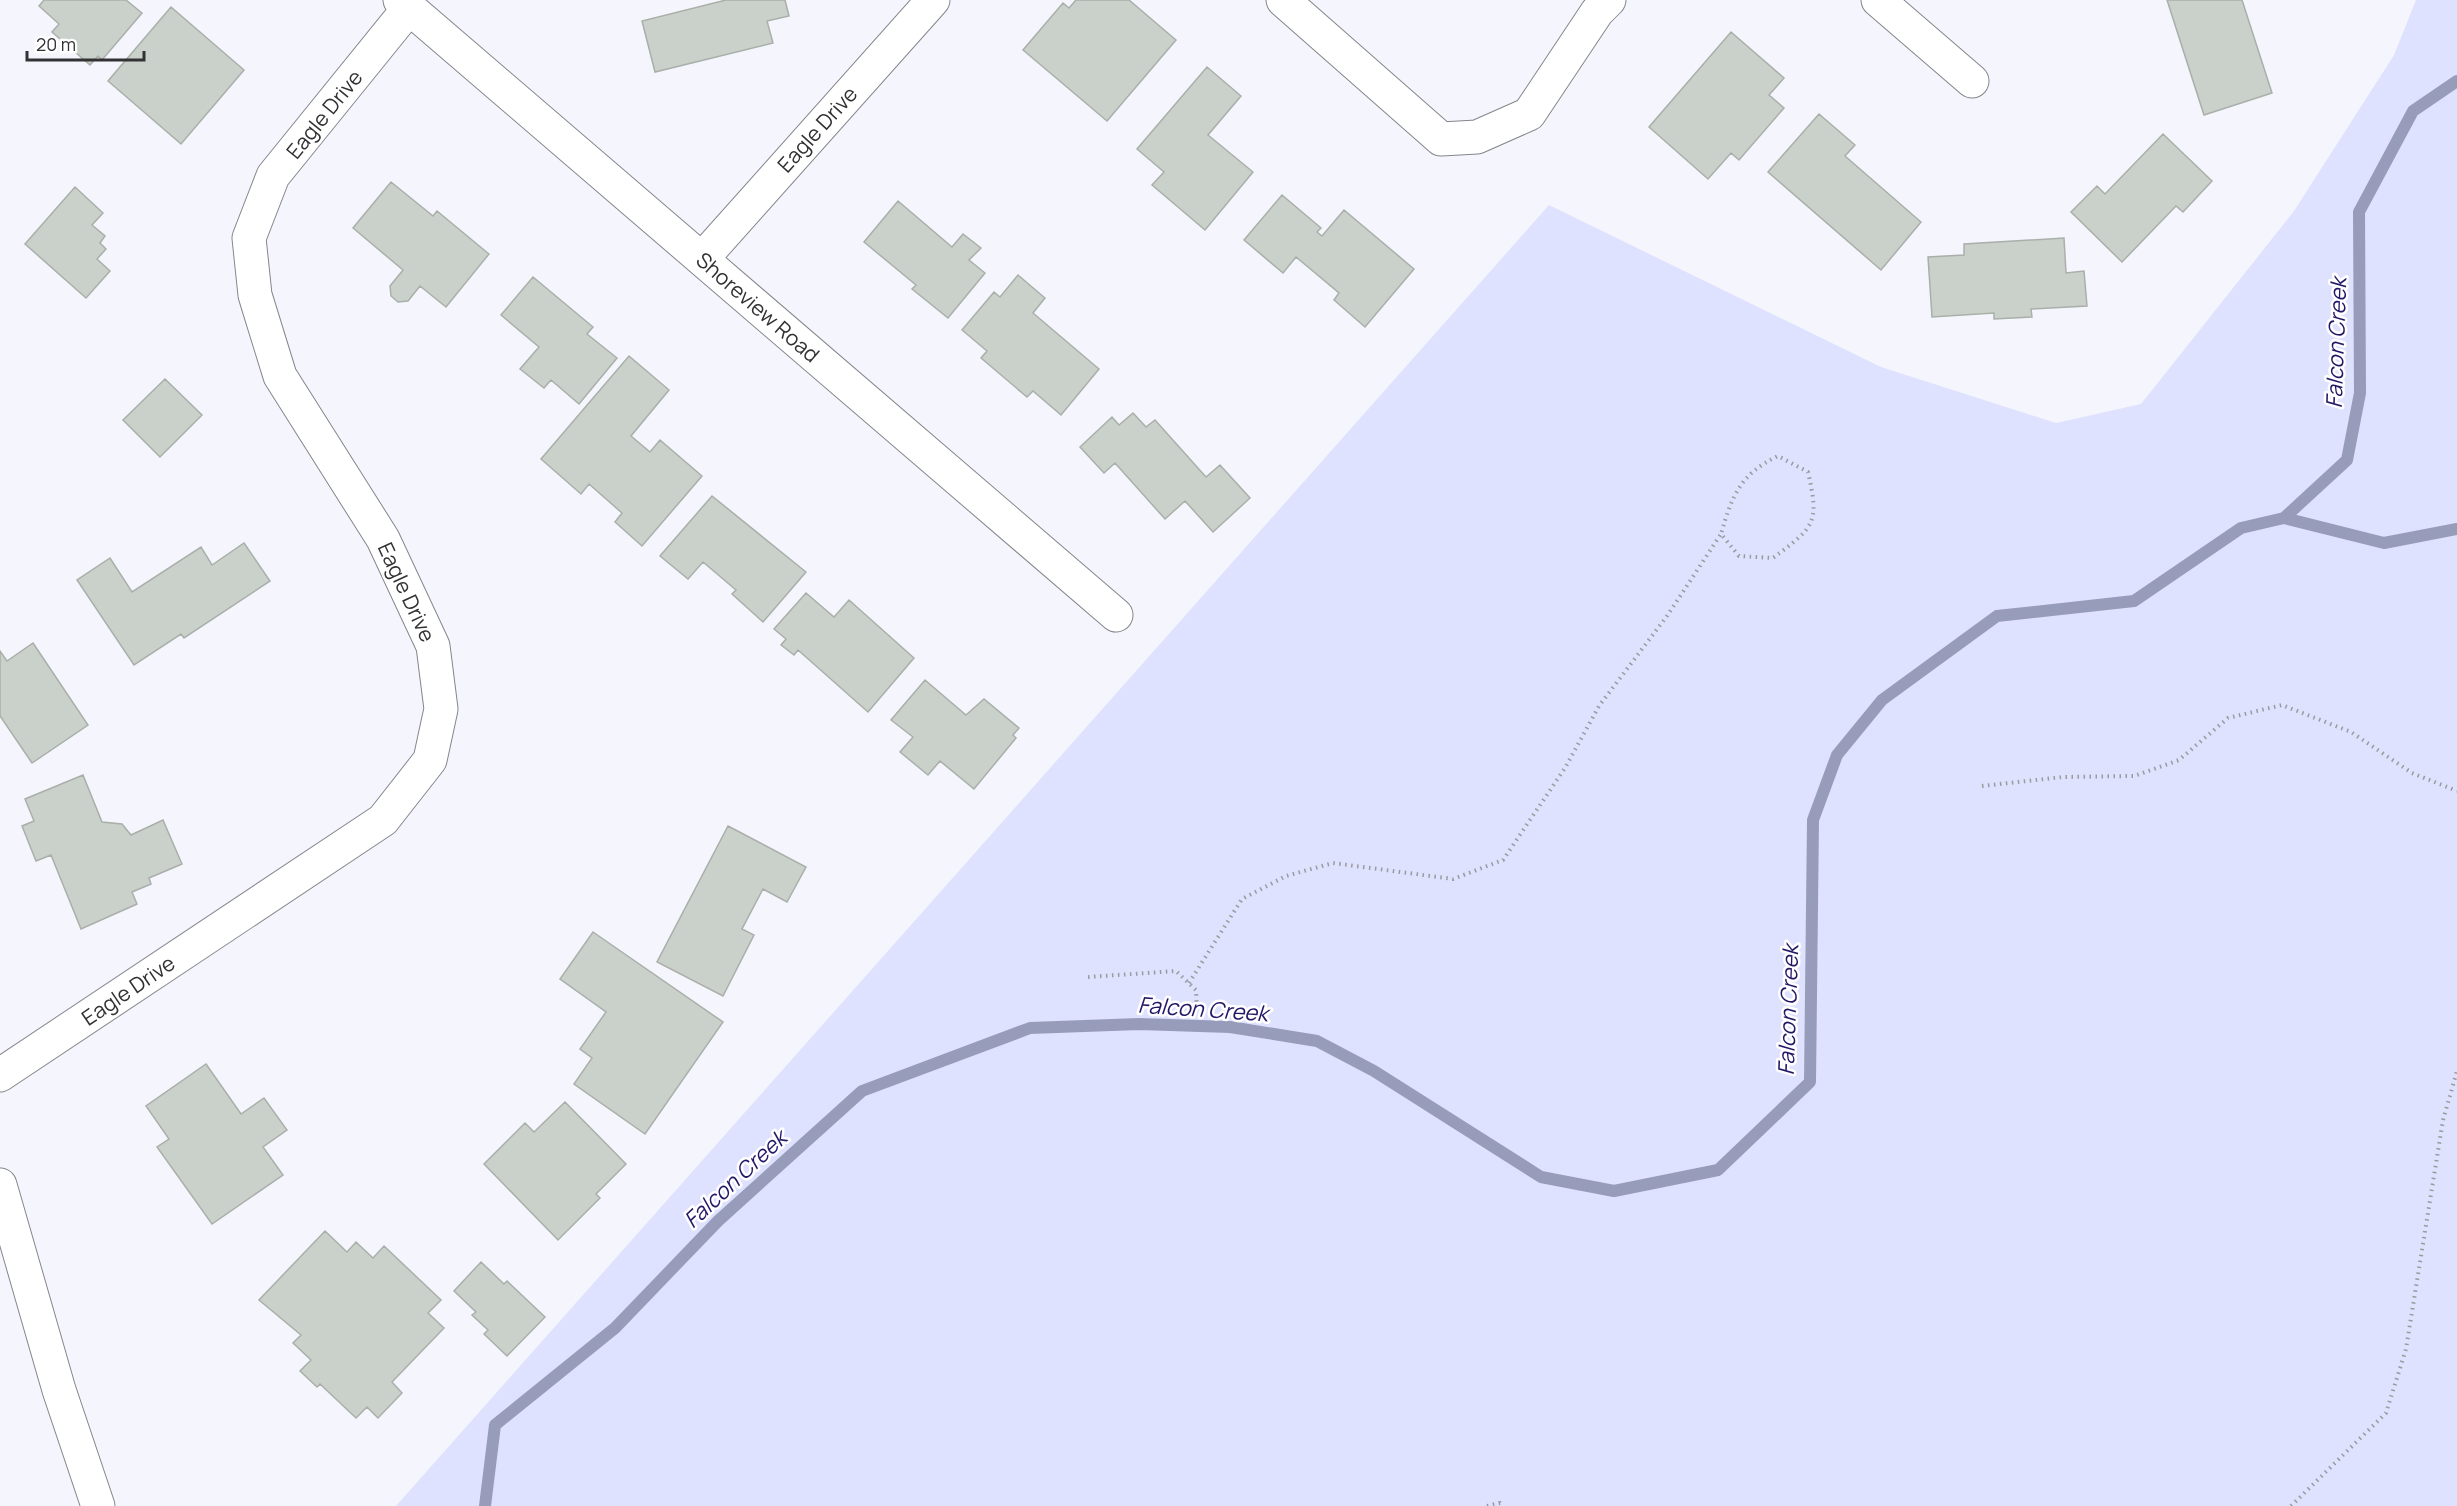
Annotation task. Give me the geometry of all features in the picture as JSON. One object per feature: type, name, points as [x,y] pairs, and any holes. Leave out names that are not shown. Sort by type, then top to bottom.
[{"type":"street","name":"Eagle Drive","points":[[702,259],[933,0]]},
{"type":"street","points":[[1283,0],[1441,139],[1477,137],[1529,114],[1597,12],[1609,0]]},
{"type":"street","points":[[1878,0],[1972,81]]},
{"type":"street","name":"Eagle Drive","points":[[0,1075],[383,820],[430,760],[441,709],[433,646],[383,539],[280,376],[255,296],[249,238],[273,176],[405,4]]},
{"type":"street","name":"Shoreview Road","points":[[405,4],[1116,615]]},
{"type":"street","points":[[0,1185],[59,1390],[98,1506]]},
{"type":"path","points":[[1188,983],[1242,899],[1286,876],[1333,862],[1453,879],[1503,860],[1565,768],[1599,706],[1666,616],[1721,534],[1732,496],[1758,465],[1778,456],[1808,472],[1816,506],[1806,533],[1773,558],[1739,555],[1721,534]]},
{"type":"path","points":[[1982,786],[2063,777],[2134,776],[2179,760],[2228,718],[2282,705],[2351,732],[2412,773],[2457,791]]},
{"type":"path","points":[[1088,977],[1176,971],[1196,990],[1197,1011]]},
{"type":"path","points":[[2291,1506],[2385,1413],[2406,1349],[2443,1120],[2457,1071]]},
{"type":"path","points":[[1487,1506],[1500,1503],[1503,1506]]},
{"type":"shaded area","points":[[2416,0],[2457,0],[2457,1506],[396,1506],[1549,205],[1881,367],[2056,423],[2141,404],[2294,211],[2394,55]]},
{"type":"building","points":[[44,0],[126,0],[142,13],[102,60],[98,56],[90,65],[52,32],[59,24],[39,6]]},
{"type":"building","points":[[726,0],[785,0],[789,16],[767,21],[773,43],[655,72],[642,21]]},
{"type":"building","points":[[1076,0],[1129,0],[1176,40],[1107,121],[1023,50],[1063,3],[1069,8]]},
{"type":"building","points":[[2167,0],[2242,0],[2272,93],[2204,115]]},
{"type":"building","points":[[171,7],[244,70],[181,144],[108,81]]},
{"type":"building","points":[[1731,32],[1784,78],[1769,95],[1784,108],[1739,160],[1731,153],[1708,179],[1649,127]]},
{"type":"building","points":[[1207,67],[1241,96],[1208,135],[1253,172],[1205,230],[1152,185],[1164,172],[1137,149]]},
{"type":"building","points":[[1819,114],[1855,145],[1845,156],[1921,222],[1881,270],[1768,172]]},
{"type":"building","points":[[2163,134],[2212,181],[2183,212],[2176,206],[2122,262],[2071,212],[2097,186],[2105,194]]},
{"type":"building","points":[[391,182],[433,216],[437,211],[489,254],[446,307],[420,286],[408,301],[398,302],[391,296],[390,286],[403,270],[353,228]]},
{"type":"building","points":[[75,187],[103,213],[92,225],[105,236],[100,243],[106,249],[97,259],[110,271],[86,298],[25,244]]},
{"type":"building","points":[[1282,195],[1321,228],[1317,232],[1322,236],[1344,210],[1414,269],[1365,327],[1334,300],[1339,293],[1296,257],[1283,273],[1244,240]]},
{"type":"building","points":[[898,201],[952,247],[963,234],[981,248],[969,260],[985,273],[948,318],[912,289],[916,285],[864,242]]},
{"type":"building","points":[[2064,238],[2066,273],[2084,271],[2087,306],[2031,309],[2032,317],[1994,319],[1994,313],[1932,317],[1928,257],[1964,255],[1964,244]]},
{"type":"building","points":[[1018,275],[1045,298],[1033,313],[1099,369],[1061,415],[1033,391],[1027,397],[981,358],[987,351],[962,330],[994,292],[1000,297]]},
{"type":"building","points":[[533,277],[593,327],[587,334],[617,358],[579,404],[551,380],[544,388],[520,369],[539,347],[501,315]]},
{"type":"building","points":[[629,356],[669,390],[631,436],[650,452],[660,440],[702,476],[642,546],[615,522],[622,513],[589,484],[581,494],[541,459]]},
{"type":"building","points":[[165,379],[202,415],[160,457],[123,420]]},
{"type":"building","points":[[1133,413],[1146,427],[1155,420],[1206,477],[1220,465],[1250,498],[1213,532],[1185,501],[1165,519],[1115,463],[1104,473],[1080,447],[1112,417],[1119,425]]},
{"type":"building","points":[[712,496],[806,572],[763,622],[732,594],[736,590],[703,562],[688,579],[660,556]]},
{"type":"building","points":[[244,543],[270,581],[184,638],[181,634],[134,665],[77,580],[110,558],[132,592],[201,547],[212,565]]},
{"type":"building","points":[[806,593],[834,617],[849,600],[914,658],[868,712],[798,650],[794,655],[781,645],[786,639],[774,629]]},
{"type":"building","points":[[33,643],[88,725],[32,763],[0,716],[0,651],[7,661]]},
{"type":"building","points":[[925,680],[966,715],[984,699],[1019,728],[1013,735],[1016,738],[974,789],[940,761],[928,775],[900,752],[913,737],[891,720]]},
{"type":"building","points":[[83,775],[102,822],[122,824],[131,835],[163,820],[182,864],[149,878],[151,884],[132,892],[137,904],[81,929],[51,855],[36,861],[22,826],[34,821],[25,799]]},
{"type":"building","points":[[728,826],[806,867],[787,902],[763,889],[742,929],[754,935],[723,996],[657,962]]},
{"type":"building","points":[[593,932],[723,1022],[645,1134],[574,1084],[592,1058],[580,1049],[606,1012],[560,979]]},
{"type":"building","points":[[206,1064],[241,1114],[264,1098],[287,1130],[263,1147],[283,1175],[212,1224],[157,1147],[169,1139],[146,1106]]},
{"type":"building","points":[[565,1102],[626,1164],[596,1194],[600,1198],[558,1240],[484,1164],[525,1123],[534,1132]]},
{"type":"building","points":[[325,1231],[347,1252],[356,1242],[373,1258],[384,1246],[441,1300],[428,1313],[444,1328],[392,1382],[402,1393],[378,1418],[367,1407],[356,1418],[320,1384],[317,1387],[300,1371],[311,1360],[293,1343],[301,1335],[259,1300]]},
{"type":"building","points":[[481,1262],[504,1284],[507,1281],[545,1317],[507,1356],[484,1334],[488,1330],[472,1315],[476,1312],[454,1291]]},
{"type":"waterway","name":"Falcon Creek","points":[[485,1506],[495,1425],[615,1328],[718,1221],[862,1091],[1030,1028],[1139,1024],[1230,1027],[1317,1041],[1374,1071],[1541,1177],[1614,1191],[1718,1170],[1810,1082],[1813,820],[1837,755],[1882,700],[1997,616],[2134,601],[2241,528],[2284,518],[2347,460],[2360,393],[2359,212],[2413,111],[2457,81]]},
{"type":"waterway","points":[[2284,518],[2384,543],[2457,529]]}]
